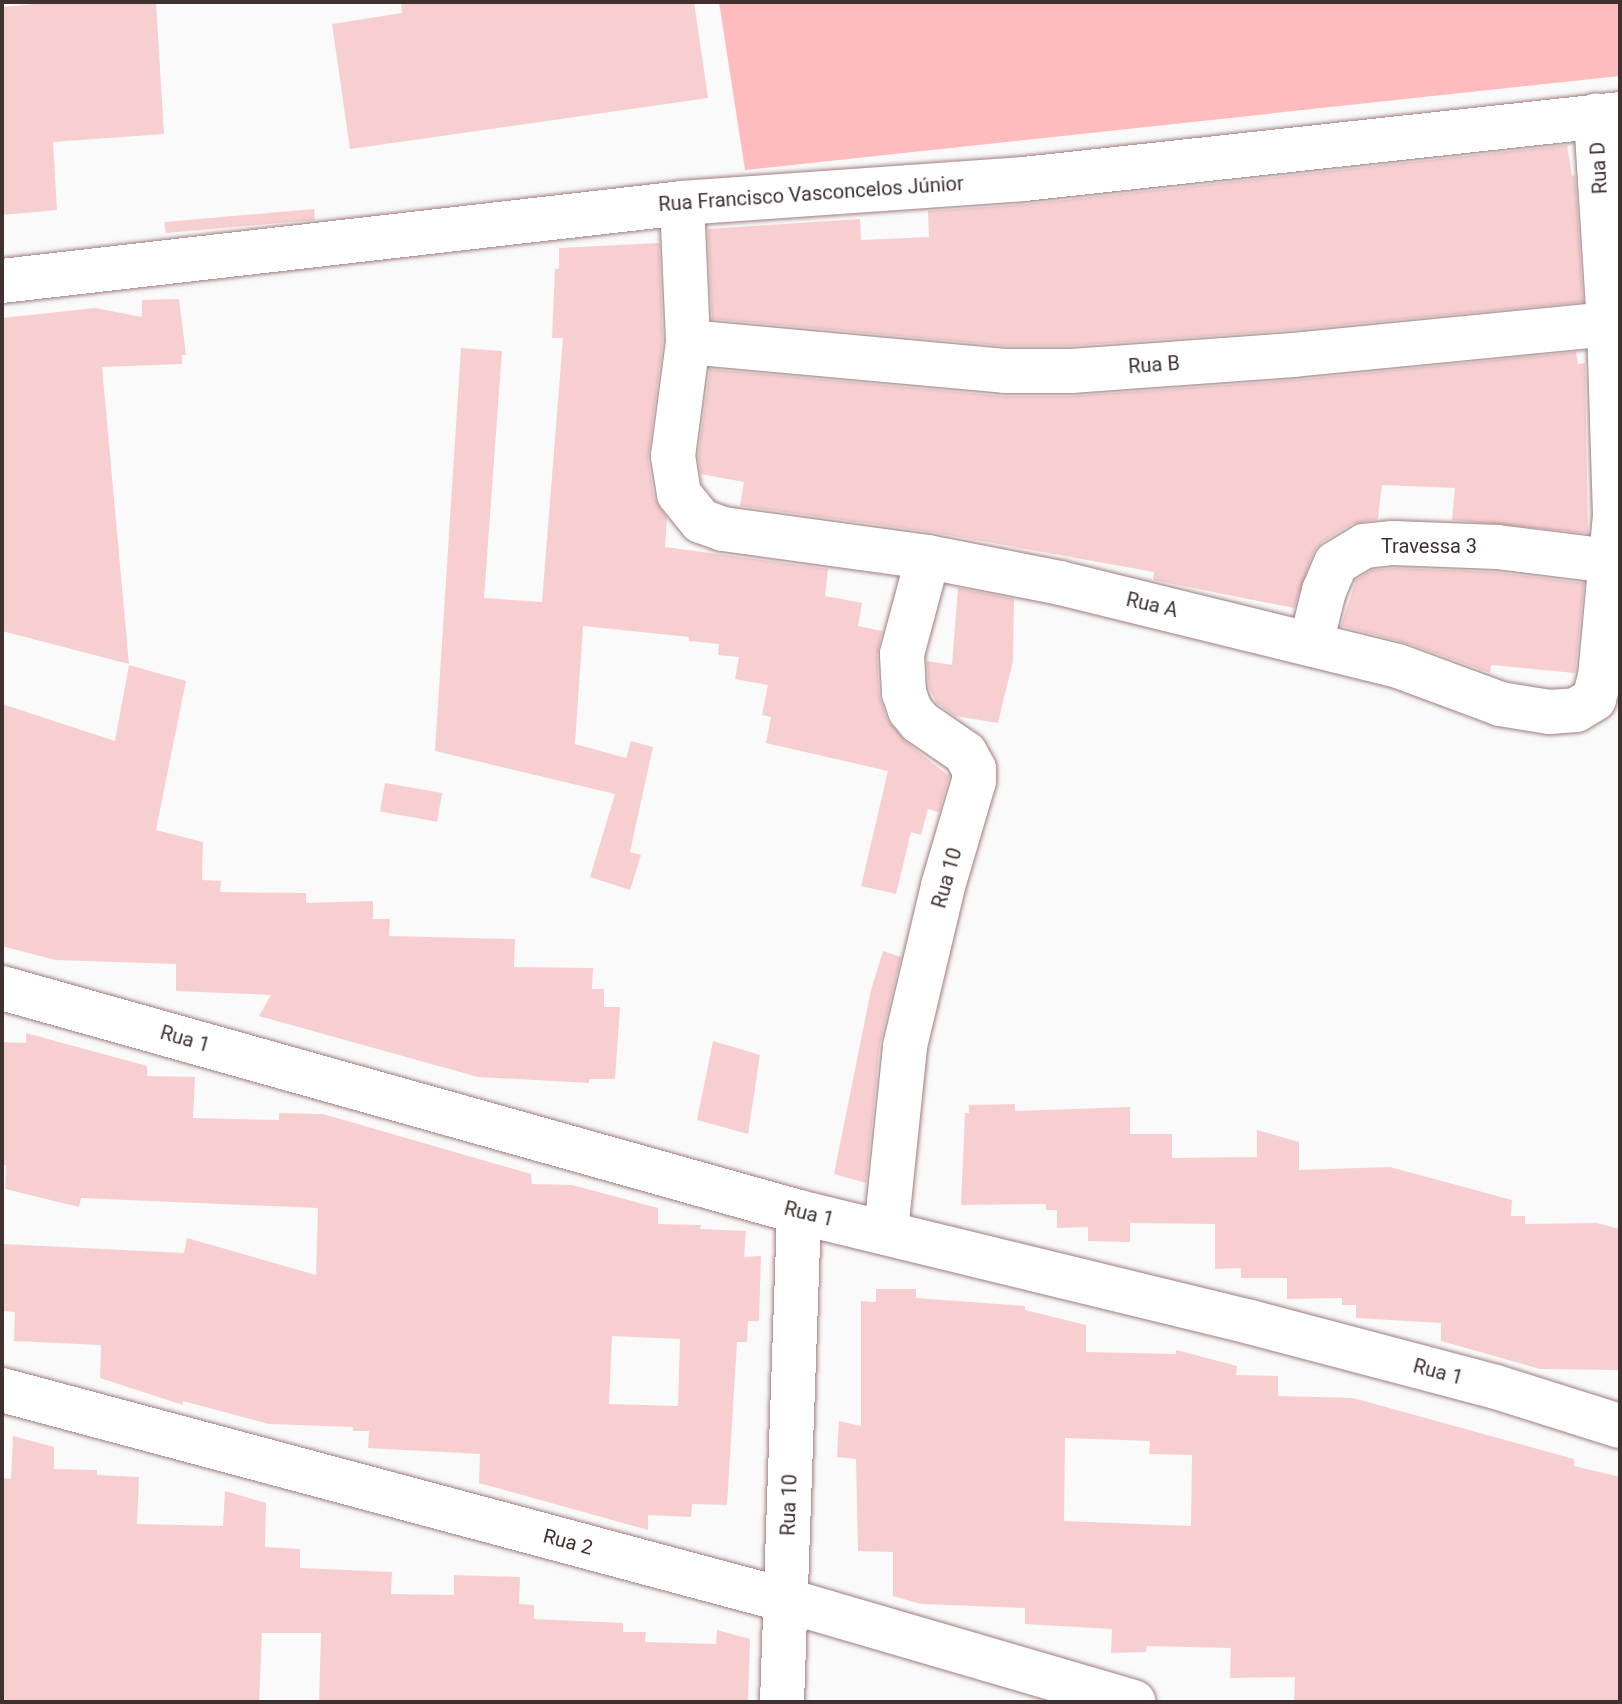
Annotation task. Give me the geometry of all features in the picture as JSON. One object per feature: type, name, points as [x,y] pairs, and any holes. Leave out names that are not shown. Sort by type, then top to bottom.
[{"type":"street","name":"Rua Francisco Vasconcelos Júnior","points":[[2,281],[682,203],[1024,179],[1608,115]]},
{"type":"street","name":"Rua D","points":[[1594,699],[1600,677],[1609,561],[1617,516],[1608,115]]},
{"type":"street","points":[[682,203],[688,342]]},
{"type":"street","name":"Rua B","points":[[688,342],[1005,371],[1071,371],[1293,355],[1614,323]]},
{"type":"street","name":"Rua A","points":[[688,342],[673,456],[679,494],[701,521],[723,529],[928,557],[1060,583],[1398,666],[1500,704],[1549,712],[1576,710],[1594,699]]},
{"type":"street","name":"Travessa 3","points":[[1311,643],[1324,591],[1336,563],[1364,546],[1393,543],[1497,547],[1609,561]]},
{"type":"street","name":"Rua 10","points":[[886,1231],[905,1046],[943,886],[974,781],[974,769],[965,753],[920,722],[910,710],[904,693],[902,654],[928,557]]},
{"type":"street","name":"Rua 1","points":[[2,988],[799,1212],[886,1231],[1373,1355],[1620,1426]]},
{"type":"street","name":"Rua 10","points":[[782,1702],[799,1212]]},
{"type":"street","name":"Rua 2","points":[[2,1390],[785,1600],[1133,1702]]},
{"type":"shaded area","points":[[719,2],[1620,2],[1620,76],[745,170]]},
{"type":"building","points":[[53,2],[156,2],[164,134],[53,142],[57,210],[2,215],[2,7]]},
{"type":"building","points":[[401,2],[694,2],[708,98],[350,149],[332,24],[402,13]]},
{"type":"building","points":[[1567,145],[1572,176],[1575,175],[1583,302],[1291,330],[1070,346],[1006,346],[712,319],[708,229],[860,219],[861,240],[929,237],[928,211],[1027,204]]},
{"type":"building","points":[[314,209],[315,220],[166,233],[165,222]]},
{"type":"building","points":[[659,243],[663,341],[648,459],[654,498],[667,518],[665,547],[828,569],[825,596],[862,603],[858,626],[882,631],[877,655],[879,695],[887,719],[906,742],[949,776],[939,812],[928,809],[921,835],[911,832],[896,894],[861,886],[888,771],[766,743],[771,717],[762,715],[768,685],[735,679],[739,657],[718,655],[719,644],[689,641],[689,637],[583,626],[575,744],[626,758],[631,741],[653,747],[630,852],[641,855],[630,890],[590,877],[615,794],[435,751],[461,348],[502,351],[484,598],[542,602],[563,338],[552,338],[559,248]]},
{"type":"building","points":[[179,299],[186,355],[182,355],[182,364],[102,367],[129,664],[2,631],[2,318],[95,308],[142,317],[142,300]]},
{"type":"building","points":[[1576,352],[1578,364],[1585,363],[1588,533],[1452,520],[1455,488],[1382,485],[1378,519],[1352,524],[1322,542],[1313,553],[1294,608],[1153,580],[1154,572],[931,532],[740,506],[744,482],[701,474],[698,456],[710,369],[1003,396],[1071,396],[1295,380]]},
{"type":"building","points":[[1372,570],[1495,572],[1584,583],[1575,673],[1491,665],[1490,673],[1407,643],[1341,626],[1356,580]]},
{"type":"building","points":[[958,588],[1014,599],[1013,661],[998,723],[955,716],[937,703],[929,688],[927,661],[952,665]]},
{"type":"building","points":[[129,665],[186,681],[156,830],[203,842],[202,880],[221,881],[220,892],[306,893],[306,903],[373,901],[373,919],[390,919],[389,936],[515,939],[514,967],[593,968],[592,989],[604,989],[604,1007],[620,1007],[615,1079],[589,1079],[589,1083],[478,1077],[259,1016],[271,995],[176,991],[176,964],[55,960],[2,946],[2,704],[115,741]]},
{"type":"building","points":[[385,783],[442,793],[437,822],[380,812]]},
{"type":"building","points":[[883,951],[901,957],[880,1043],[866,1183],[834,1174],[871,990]]},
{"type":"building","points":[[26,1033],[147,1066],[147,1076],[195,1077],[193,1118],[279,1120],[279,1113],[323,1114],[531,1174],[532,1184],[572,1185],[658,1208],[658,1224],[701,1225],[700,1229],[746,1231],[744,1257],[761,1256],[759,1321],[748,1321],[747,1342],[737,1342],[727,1505],[692,1504],[691,1517],[648,1515],[648,1530],[479,1483],[480,1454],[368,1448],[369,1431],[353,1431],[353,1427],[269,1424],[183,1401],[183,1405],[100,1378],[101,1345],[14,1341],[15,1312],[2,1311],[2,1244],[184,1253],[187,1238],[316,1275],[318,1208],[81,1198],[79,1207],[5,1189],[6,1165],[2,1165],[2,1042],[26,1043]],"holes":[[[612,1336],[680,1339],[678,1406],[609,1404]]]},
{"type":"building","points":[[713,1041],[760,1055],[748,1134],[697,1120]]},
{"type":"building","points":[[1015,1104],[1015,1111],[1130,1107],[1130,1134],[1172,1134],[1172,1158],[1257,1157],[1257,1130],[1299,1142],[1299,1170],[1390,1167],[1512,1200],[1511,1216],[1525,1216],[1525,1224],[1597,1223],[1620,1229],[1620,1370],[1540,1369],[1441,1341],[1441,1323],[1356,1318],[1356,1305],[1342,1305],[1342,1298],[1287,1299],[1287,1278],[1241,1278],[1241,1268],[1215,1269],[1215,1224],[1130,1223],[1130,1242],[1088,1241],[1088,1227],[1057,1228],[1057,1210],[1046,1210],[1046,1204],[961,1205],[965,1113],[969,1113],[969,1105]]},
{"type":"building","points":[[876,1289],[916,1289],[916,1298],[1025,1306],[1025,1310],[1086,1325],[1086,1352],[1176,1354],[1176,1350],[1237,1366],[1236,1375],[1278,1376],[1278,1396],[1353,1398],[1574,1459],[1574,1466],[1620,1477],[1620,1702],[1294,1702],[1295,1677],[1230,1678],[1231,1648],[1147,1646],[1146,1652],[1111,1653],[1112,1629],[1025,1624],[1025,1608],[921,1604],[893,1596],[893,1552],[858,1551],[856,1459],[837,1457],[839,1421],[861,1426],[861,1301],[876,1302]],"holes":[[[1065,1438],[1150,1441],[1149,1454],[1192,1455],[1191,1526],[1064,1521]]]},
{"type":"building","points":[[13,1436],[54,1447],[54,1469],[97,1470],[97,1475],[139,1477],[137,1524],[223,1526],[225,1491],[266,1503],[265,1547],[300,1549],[300,1568],[392,1572],[391,1594],[454,1595],[454,1575],[520,1577],[519,1604],[534,1605],[534,1619],[623,1623],[623,1632],[646,1632],[645,1642],[716,1644],[717,1630],[750,1639],[748,1702],[319,1702],[321,1633],[262,1633],[259,1702],[2,1702],[2,1478],[11,1479]]}]
